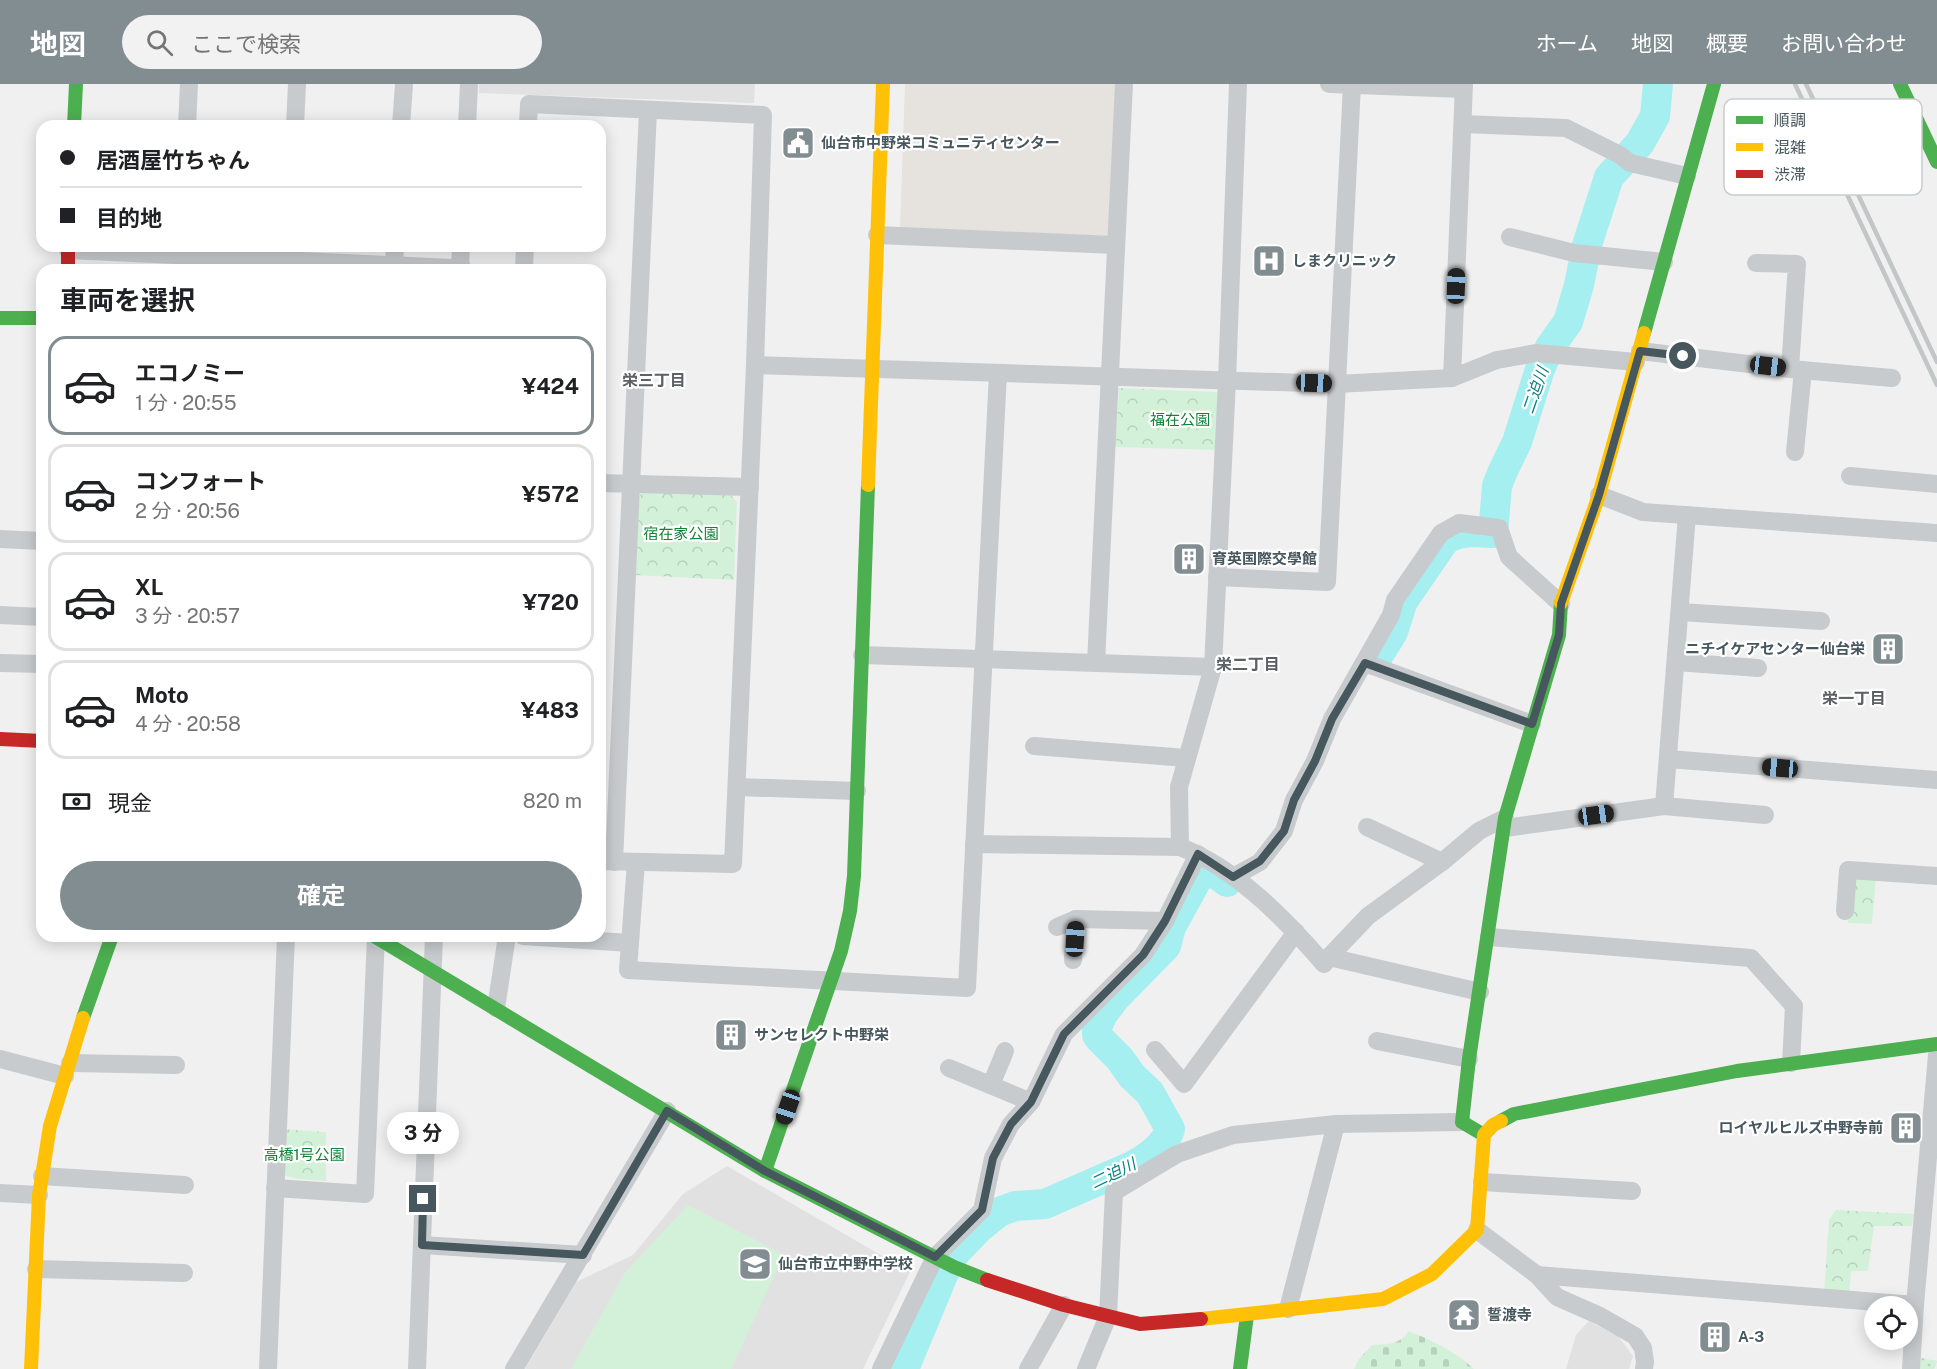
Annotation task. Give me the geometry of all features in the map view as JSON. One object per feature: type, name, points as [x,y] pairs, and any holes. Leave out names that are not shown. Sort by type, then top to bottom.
[{"type":"main road","points":[[74,120],[76,84]]},
{"type":"main road","points":[[765,1171],[841,951],[850,911],[854,876],[871,368],[884,84]]},
{"type":"main road","points":[[1484,1135],[1462,1122],[1469,1059],[1505,823],[1559,635],[1561,604],[1599,495],[1714,84]]},
{"type":"main road","points":[[1900,84],[1907,99]]},
{"type":"main road","points":[[1922,130],[1937,162]]},
{"type":"main road","points":[[0,318],[36,318]]},
{"type":"main road","points":[[0,739],[36,741]]},
{"type":"main road","points":[[31,1369],[39,1195],[50,1126],[110,942]]},
{"type":"main road","points":[[386,942],[765,1171],[938,1259],[983,1280],[1064,1305],[1140,1324],[1247,1315],[1383,1299],[1432,1274],[1477,1230],[1484,1135],[1493,1125],[1514,1114],[1737,1071],[1937,1044]]},
{"type":"main road","points":[[1240,1369],[1247,1315]]},
{"type":"street","points":[[187,120],[189,84]]},
{"type":"street","points":[[295,120],[297,84]]},
{"type":"street","points":[[402,120],[404,84]]},
{"type":"street","points":[[467,120],[469,84]]},
{"type":"street","points":[[1096,663],[1124,84]]},
{"type":"street","points":[[1180,848],[1179,787],[1213,667],[1238,84]]},
{"type":"street","points":[[1329,84],[1463,87],[1452,378]]},
{"type":"street","points":[[1217,577],[1327,582],[1352,85]]},
{"type":"street","points":[[528,120],[529,104],[763,115],[755,365],[733,864],[607,862],[631,484],[648,110]]},
{"type":"street","points":[[1462,124],[1566,128],[1625,159],[1687,176]]},
{"type":"street","points":[[877,235],[1115,245]]},
{"type":"street","points":[[1510,237],[1582,254],[1664,262]]},
{"type":"street","points":[[235,252],[289,253],[385,264]]},
{"type":"street","points":[[1756,263],[1797,264],[1795,452]]},
{"type":"street","points":[[755,365],[1336,384],[1452,378],[1497,360],[1544,353],[1638,357],[1892,378]]},
{"type":"street","points":[[636,862],[628,970],[967,988],[998,373]]},
{"type":"street","points":[[1850,476],[1937,484]]},
{"type":"street","points":[[606,483],[750,487]]},
{"type":"street","points":[[1599,495],[1643,513],[1937,533]]},
{"type":"street","points":[[1664,806],[1687,515]]},
{"type":"street","points":[[1233,877],[1260,861],[1284,831],[1294,800],[1315,761],[1332,719],[1391,615],[1395,600],[1441,533],[1459,523],[1491,527],[1509,557],[1561,604]]},
{"type":"street","points":[[0,539],[36,541]]},
{"type":"street","points":[[1680,612],[1821,621]]},
{"type":"street","points":[[0,615],[36,617]]},
{"type":"street","points":[[862,656],[1213,667]]},
{"type":"street","points":[[1676,662],[1758,668]]},
{"type":"street","points":[[0,663],[36,664]]},
{"type":"street","points":[[1365,663],[1532,724]]},
{"type":"street","points":[[1034,746],[1186,758]]},
{"type":"street","points":[[1668,759],[1937,780]]},
{"type":"street","points":[[737,787],[857,791]]},
{"type":"street","points":[[974,844],[1180,848],[1198,854],[1233,877],[1296,932],[1324,964],[1368,916],[1442,862],[1479,831],[1505,823],[1664,806],[1765,814]]},
{"type":"street","points":[[1367,827],[1442,862]]},
{"type":"street","points":[[881,1369],[938,1259],[982,1210],[993,1158],[1011,1124],[1031,1102],[1064,1034],[1143,955],[1165,921],[1198,854]]},
{"type":"street","points":[[1845,911],[1848,870],[1937,876]]},
{"type":"street","points":[[1057,927],[1076,919],[1165,921]]},
{"type":"street","points":[[1073,960],[1076,919]]},
{"type":"street","points":[[1155,1050],[1184,1084],[1296,932]]},
{"type":"street","points":[[1489,937],[1751,958],[1794,1006],[1791,1064]]},
{"type":"street","points":[[606,941],[630,943]]},
{"type":"street","points":[[268,1369],[286,942]]},
{"type":"street","points":[[275,1188],[365,1194],[376,942]]},
{"type":"street","points":[[417,1369],[434,942]]},
{"type":"street","points":[[496,1008],[506,942]]},
{"type":"street","points":[[1329,957],[1480,992]]},
{"type":"street","points":[[1377,1041],[1469,1059]]},
{"type":"street","points":[[992,1085],[1005,1051]]},
{"type":"street","points":[[1916,1296],[1937,1055]]},
{"type":"street","points":[[0,1059],[68,1069],[176,1065]]},
{"type":"street","points":[[949,1068],[1031,1102]]},
{"type":"street","points":[[514,1369],[667,1111]]},
{"type":"street","points":[[1086,1369],[1108,1316],[1114,1192],[1177,1154],[1233,1135],[1336,1124],[1462,1122]]},
{"type":"street","points":[[1288,1309],[1336,1124]]},
{"type":"street","points":[[42,1176],[185,1185]]},
{"type":"street","points":[[1482,1182],[1632,1191]]},
{"type":"street","points":[[0,1193],[39,1195]]},
{"type":"street","points":[[1477,1230],[1537,1275],[1557,1297],[1600,1316],[1635,1336],[1643,1347],[1644,1369]]},
{"type":"street","points":[[422,1245],[583,1255]]},
{"type":"street","points":[[36,1269],[184,1273]]},
{"type":"street","points":[[1537,1275],[1864,1301]]},
{"type":"street","points":[[1028,1369],[1064,1305]]},
{"type":"street","points":[[1911,1369],[1912,1350]]},
{"type":"shaded area","points":[[479,84],[755,84],[754,103],[479,93]]},
{"type":"shaded area","points":[[905,84],[1118,84],[1111,236],[900,228]]},
{"type":"shaded area","name":"仙台市立中野中学校","points":[[727,1166],[910,1272],[863,1369],[525,1369],[576,1282],[633,1255],[683,1194]]},
{"type":"shaded area","points":[[1589,1321],[1618,1336],[1633,1356],[1629,1369],[1566,1369],[1576,1335]]},
{"type":"green space","name":"福在公園","points":[[1119,388],[1218,392],[1215,450],[1115,447]]},
{"type":"green space","name":"宿在家公園","points":[[648,489],[727,491],[737,502],[734,580],[634,575],[637,497]]},
{"type":"green space","points":[[1876,878],[1872,924],[1848,923],[1852,879]]},
{"type":"green space","name":"高橋1号公園","points":[[282,1129],[326,1132],[326,1181],[298,1179],[282,1175]]},
{"type":"green space","points":[[688,1205],[784,1255],[731,1369],[571,1369],[624,1274]]},
{"type":"green space","points":[[1836,1210],[1914,1214],[1912,1226],[1874,1226],[1868,1271],[1851,1271],[1849,1296],[1824,1294],[1829,1219]]},
{"type":"green space","points":[[1408,1331],[1443,1347],[1474,1369],[1354,1369],[1359,1359],[1372,1345],[1397,1341],[1402,1339]]},
{"type":"green space","points":[[1916,1357],[1937,1361],[1934,1369],[1914,1369]]},
{"type":"waterway","name":"二迫川","points":[[1378,656],[1393,632],[1403,601],[1445,540],[1462,533],[1493,533],[1497,486],[1517,442],[1540,369],[1550,347],[1568,322],[1579,285],[1587,245],[1609,177],[1640,143],[1655,116],[1658,84]]},
{"type":"waterway","name":"二迫川","points":[[904,1369],[954,1254],[979,1228],[999,1212],[1015,1206],[1045,1204],[1132,1166],[1160,1146],[1168,1135],[1170,1129],[1150,1093],[1100,1039],[1097,1035],[1097,1027],[1103,1014],[1116,997],[1166,946],[1171,927],[1199,876],[1208,872],[1227,882]]},
{"type":"railway","points":[[1795,84],[1802,99]]},
{"type":"railway","points":[[1806,84],[1813,99]]},
{"type":"railway","points":[[1847,195],[1937,385]]},
{"type":"railway","points":[[1858,195],[1937,362]]},
{"type":"traffic: fast","points":[[74,120],[76,84]]},
{"type":"traffic: fast","points":[[1644,333],[1714,84]]},
{"type":"traffic: fast","points":[[1900,84],[1907,99]]},
{"type":"traffic: fast","points":[[1922,130],[1937,162]]},
{"type":"traffic: fast","points":[[0,318],[36,318]]},
{"type":"traffic: fast","points":[[765,1171],[841,951],[850,911],[854,876],[868,485]]},
{"type":"traffic: fast","points":[[1484,1135],[1462,1122],[1469,1059],[1505,818],[1559,635],[1561,603]]},
{"type":"traffic: fast","points":[[83,1018],[110,942]]},
{"type":"traffic: fast","points":[[384,942],[765,1171],[954,1267],[987,1280]]},
{"type":"traffic: fast","points":[[1501,1121],[1514,1114],[1737,1071],[1937,1044]]},
{"type":"traffic: fast","points":[[1240,1369],[1247,1315]]},
{"type":"traffic: slow","points":[[868,485],[883,84]]},
{"type":"traffic: slow","points":[[1561,603],[1599,495],[1644,333]]},
{"type":"traffic: slow","points":[[31,1369],[39,1195],[50,1126],[83,1018]]},
{"type":"traffic: slow","points":[[1201,1319],[1383,1299],[1432,1274],[1477,1230],[1484,1135],[1493,1125],[1501,1121]]},
{"type":"traffic: jam","points":[[68,252],[68,264]]},
{"type":"traffic: jam","points":[[0,739],[36,741]]},
{"type":"traffic: jam","points":[[987,1280],[1064,1305],[1140,1324],[1201,1319]]},
{"type":"place","name":"仙台市中野栄コミュニティセンター","points":[[798,143]]},
{"type":"place","name":"しまクリニック","points":[[1269,261]]},
{"type":"place","name":"育英国際交學館","points":[[1189,559]]},
{"type":"place","name":"ニチイケアセンター仙台栄","points":[[1888,649]]},
{"type":"place","name":"サンセレクト中野栄","points":[[731,1035]]},
{"type":"place","name":"ロイヤルヒルズ中野寺前","points":[[1906,1128]]},
{"type":"place","name":"仙台市立中野中学校","points":[[755,1264]]},
{"type":"place","name":"誓渡寺","points":[[1464,1315]]},
{"type":"place","name":"A-3","points":[[1715,1337]]},
{"type":"district","name":"栄三丁目","points":[[654,380]]},
{"type":"district","name":"栄二丁目","points":[[1248,664]]},
{"type":"district","name":"栄一丁目","points":[[1854,698]]},
{"type":"route","points":[[423,1199],[422,1245],[583,1255],[667,1111],[765,1171],[935,1257],[982,1210],[993,1158],[1011,1124],[1031,1102],[1064,1034],[1143,955],[1165,921],[1198,854],[1233,877],[1260,861],[1284,831],[1294,800],[1315,761],[1332,719],[1365,663],[1532,724],[1559,635],[1561,604],[1599,495],[1640,351],[1683,356]]}]
